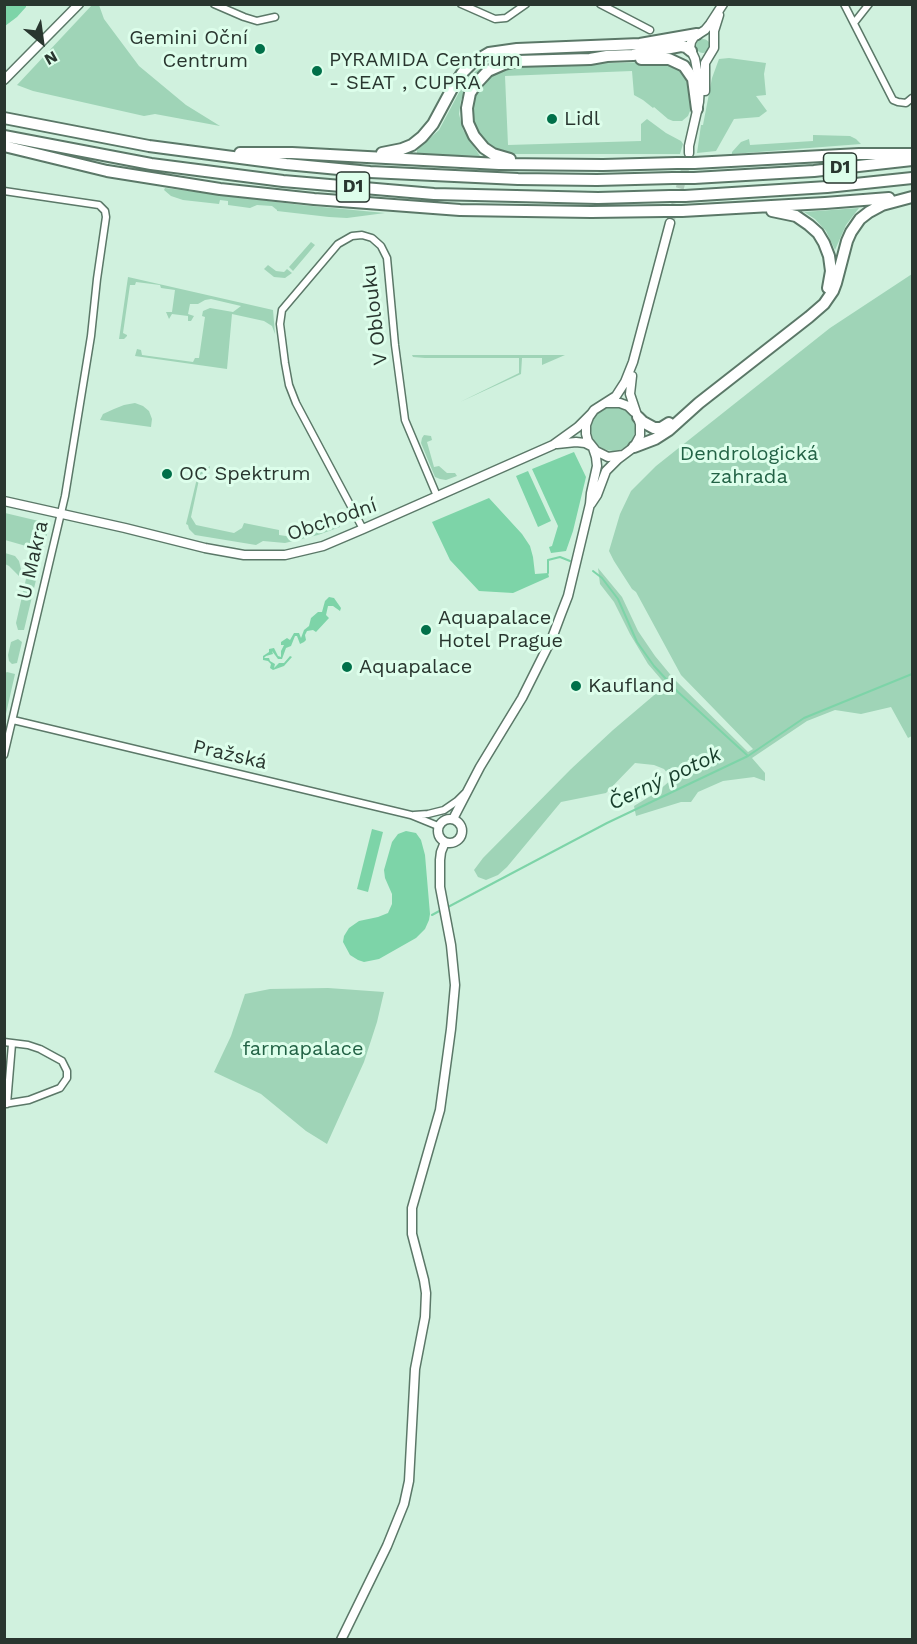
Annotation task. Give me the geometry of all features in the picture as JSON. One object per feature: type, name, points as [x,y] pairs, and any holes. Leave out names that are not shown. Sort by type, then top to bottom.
[{"type":"highway","points":[[357,155],[393,152],[417,142],[433,124],[454,85],[464,72],[472,63],[489,53],[510,49],[640,45],[698,34]]},
{"type":"highway","points":[[590,59],[633,55],[681,46],[692,52]]},
{"type":"highway","points":[[540,164],[504,158],[488,151],[471,132],[467,118],[470,93],[484,75],[504,64],[517,61],[665,58],[677,61],[691,76],[697,109]]},
{"type":"highway","name":"D1","points":[[4,118],[115,140],[198,153],[286,164],[436,176],[597,180],[694,178],[814,171],[912,160]]},
{"type":"highway","name":"D1","points":[[4,136],[150,164],[293,182],[434,194],[598,198],[685,196],[839,186],[912,178]]},
{"type":"highway","points":[[4,146],[107,171],[210,187],[314,200],[460,210],[682,211],[870,200],[912,195]]},
{"type":"highway","points":[[198,153],[357,155],[540,164],[694,163],[912,154]]},
{"type":"highway","points":[[637,416],[650,427],[661,428],[699,403],[787,336],[824,304],[833,291],[847,241],[860,219],[882,205],[912,195]]},
{"type":"highway","points":[[733,208],[788,213],[802,219],[818,233],[828,252],[831,271],[828,291],[815,311]]},
{"type":"highway","points":[[634,447],[664,434],[699,403]]},
{"type":"street","points":[[4,80],[79,4]]},
{"type":"street","points":[[214,4],[257,21],[275,17]]},
{"type":"street","points":[[461,4],[495,19],[506,18],[526,4]]},
{"type":"street","points":[[600,4],[650,30]]},
{"type":"street","points":[[844,4],[893,100],[906,103],[912,98]]},
{"type":"street","points":[[854,23],[870,4]]},
{"type":"street","points":[[723,5],[714,31],[714,51],[705,63],[703,106],[694,145],[689,153],[700,86],[691,42],[710,24],[723,5]]},
{"type":"street","points":[[698,34],[707,34],[714,42]]},
{"type":"street","points":[[692,52],[702,58],[709,56]]},
{"type":"street","name":"U Makra","points":[[4,191],[99,205],[106,213],[91,336],[65,496],[4,755]]},
{"type":"street","points":[[453,819],[468,789],[522,698],[552,638],[568,596],[597,466],[586,429],[591,414],[613,398],[622,388],[633,362],[670,222]]},
{"type":"street","name":"V Oblouku","points":[[363,529],[296,404],[289,385],[280,324],[282,310],[338,244],[352,236],[362,235],[372,238],[381,246],[387,258],[405,420],[437,496]]},
{"type":"street","points":[[590,504],[597,495],[606,471],[639,440],[641,432],[630,394],[633,362]]},
{"type":"street","points":[[603,404],[620,403],[628,406],[637,416]]},
{"type":"street","name":"Obchodní","points":[[4,501],[189,545],[244,555],[285,555],[323,546],[553,445],[578,427],[591,414]]},
{"type":"street","name":"Obchodní","points":[[553,445],[581,442],[593,448]]},
{"type":"street","points":[[593,448],[600,454],[608,456],[622,455]]},
{"type":"street","name":"Pražská","points":[[13,720],[411,815],[438,826]]},
{"type":"street","points":[[411,815],[444,810],[468,789]]},
{"type":"street","points":[[453,819],[460,824],[461,835],[455,842],[445,842],[439,837],[438,826],[443,821],[453,819]]},
{"type":"street","points":[[341,1640],[387,1546],[404,1504],[409,1481],[415,1369],[425,1317],[426,1293],[412,1234],[412,1208],[440,1110],[455,985],[451,945],[440,887],[441,852],[445,842]]},
{"type":"street","points":[[8,1043],[28,1045],[62,1061],[68,1071],[67,1078],[60,1088],[29,1100],[6,1104],[8,1043]]},
{"type":"green space","points":[[92,5],[99,5],[104,19],[139,66],[186,105],[220,126],[155,114],[144,116],[33,91],[17,85]]},
{"type":"green space","points":[[703,39],[708,41],[710,46],[708,51],[703,53],[698,51],[696,46],[698,41]]},
{"type":"green space","points":[[729,58],[766,63],[764,74],[766,95],[756,96],[767,111],[759,117],[734,119],[716,151],[697,153],[712,78],[719,59]]},
{"type":"green space","points":[[654,62],[674,64],[687,76],[692,106],[688,116],[682,121],[668,119],[634,95],[632,71],[505,76],[508,145],[641,141],[641,124],[647,119],[681,141],[683,144],[680,154],[509,154],[493,147],[492,149],[485,144],[472,122],[472,96],[487,77],[501,70],[535,65]]},
{"type":"green space","points":[[486,65],[466,89],[461,100],[459,114],[463,130],[480,156],[417,154],[417,150],[439,130],[464,83]]},
{"type":"green space","points":[[813,135],[850,136],[861,144],[732,154],[741,142],[749,139],[750,145],[813,141]]},
{"type":"green space","points":[[165,188],[385,213],[347,218],[329,217],[277,211],[272,206],[257,205],[250,208],[228,205],[228,201],[220,200],[219,204],[183,200],[171,196],[164,190]]},
{"type":"green space","points":[[859,208],[846,225],[835,250],[826,231],[815,219],[804,212]]},
{"type":"green space","points":[[311,242],[315,245],[293,271],[289,267]]},
{"type":"green space","points":[[268,265],[276,271],[284,272],[287,269],[292,273],[285,278],[274,277],[264,269]]},
{"type":"green space","name":"Dendrologická zahrada","points":[[912,274],[912,736],[908,738],[891,707],[861,714],[835,710],[807,721],[752,758],[765,773],[765,781],[754,777],[723,781],[698,792],[691,802],[681,802],[636,816],[634,806],[657,792],[672,779],[664,769],[654,765],[635,763],[606,793],[561,802],[507,867],[498,875],[486,880],[478,877],[474,870],[483,858],[571,769],[666,685],[648,664],[614,602],[600,584],[598,568],[622,597],[638,631],[674,679],[748,752],[753,749],[681,675],[636,592],[614,561],[609,551],[620,514],[631,491],[656,466],[830,328]]},
{"type":"green space","points":[[128,277],[273,310],[275,334],[272,326],[264,321],[232,314],[227,369],[135,356],[137,349],[141,350],[142,355],[193,362],[195,358],[199,358],[205,317],[202,316],[203,311],[210,308],[233,312],[241,306],[211,299],[205,300],[198,304],[190,304],[188,314],[194,316],[191,321],[188,321],[188,316],[172,314],[169,319],[166,312],[172,312],[175,290],[161,288],[160,285],[136,282],[135,285],[130,285],[123,333],[127,336],[119,339]]},
{"type":"green space","points":[[412,355],[565,355],[542,365],[542,358],[522,358],[521,374],[460,402],[519,373],[519,358],[425,358]]},
{"type":"green space","points":[[135,403],[149,411],[152,419],[151,427],[100,420],[103,414]]},
{"type":"green space","points":[[613,407],[628,414],[635,429],[628,444],[613,451],[598,444],[591,429],[598,414]]},
{"type":"green space","points":[[424,435],[431,436],[432,440],[427,442],[434,467],[439,466],[447,473],[455,473],[457,476],[446,480],[435,477],[421,443]]},
{"type":"green space","points":[[210,466],[209,470],[200,475],[191,517],[196,525],[234,533],[242,528],[244,523],[279,530],[279,535],[300,538],[325,525],[339,525],[340,527],[285,543],[263,541],[256,545],[195,535],[186,524],[198,474]]},
{"type":"green space","points":[[5,513],[43,522],[48,530],[24,630],[18,630],[16,623],[33,548],[5,540]]},
{"type":"green space","points":[[5,553],[15,556],[19,561],[21,569],[19,576],[5,564]]},
{"type":"green space","points":[[18,639],[22,642],[17,663],[12,664],[8,655],[11,642]]},
{"type":"green space","points":[[7,672],[15,674],[5,718],[4,674]]},
{"type":"green space","name":"farmapalace","points":[[328,988],[384,992],[364,1062],[327,1144],[306,1131],[261,1094],[214,1072],[231,1036],[245,994],[270,989]]},
{"type":"shaded area","points":[[5,4],[26,5],[26,7],[5,26]]},
{"type":"shaded area","points":[[574,452],[586,477],[566,551],[551,553],[549,547],[552,546],[558,526],[532,469]]},
{"type":"shaded area","points":[[528,471],[551,521],[538,527],[516,476]]},
{"type":"shaded area","points":[[489,498],[530,546],[535,574],[548,573],[549,577],[513,593],[479,591],[450,560],[432,522]]},
{"type":"shaded area","points":[[329,597],[334,598],[341,608],[340,611],[333,606],[328,606],[326,615],[329,618],[316,632],[307,631],[304,642],[300,644],[295,636],[291,646],[286,648],[282,659],[278,659],[272,651],[273,654],[264,658],[269,658],[275,664],[274,668],[279,663],[284,663],[290,656],[292,657],[284,666],[273,670],[270,668],[271,664],[263,660],[263,656],[269,652],[269,649],[274,648],[281,657],[284,645],[281,645],[281,642],[287,638],[290,640],[294,633],[299,633],[301,638],[311,618],[318,612],[322,612],[325,601]]},
{"type":"shaded area","points":[[372,829],[383,832],[368,892],[357,889]]},
{"type":"shaded area","points":[[406,831],[416,833],[421,840],[425,855],[429,920],[425,929],[416,938],[379,959],[364,962],[358,960],[350,955],[343,942],[344,936],[349,928],[359,921],[388,913],[392,904],[392,894],[384,870],[392,842],[398,834]]},
{"type":"waterway","points":[[548,573],[548,560],[560,557],[570,561]]},
{"type":"waterway","points":[[593,571],[602,578],[618,599],[637,642],[654,666],[678,692],[748,756]]},
{"type":"waterway","name":"Černý potok","points":[[448,907],[607,823],[748,756],[804,718],[912,674]]},
{"type":"waterway","name":"Černý potok","points":[[432,915],[443,909]]},
{"type":"tunnel","points":[[670,223],[688,159]]},
{"type":"place","name":"Gemini Oční Centrum","points":[[260,49]]},
{"type":"place","name":"PYRAMIDA Centrum - SEAT , CUPRA","points":[[317,71]]},
{"type":"place","name":"Lidl","points":[[552,119]]},
{"type":"place","name":"OC Spektrum","points":[[167,474]]},
{"type":"place","name":"Aquapalace Hotel Prague","points":[[426,630]]},
{"type":"place","name":"Aquapalace","points":[[347,667]]},
{"type":"place","name":"Kaufland","points":[[576,686]]}]
